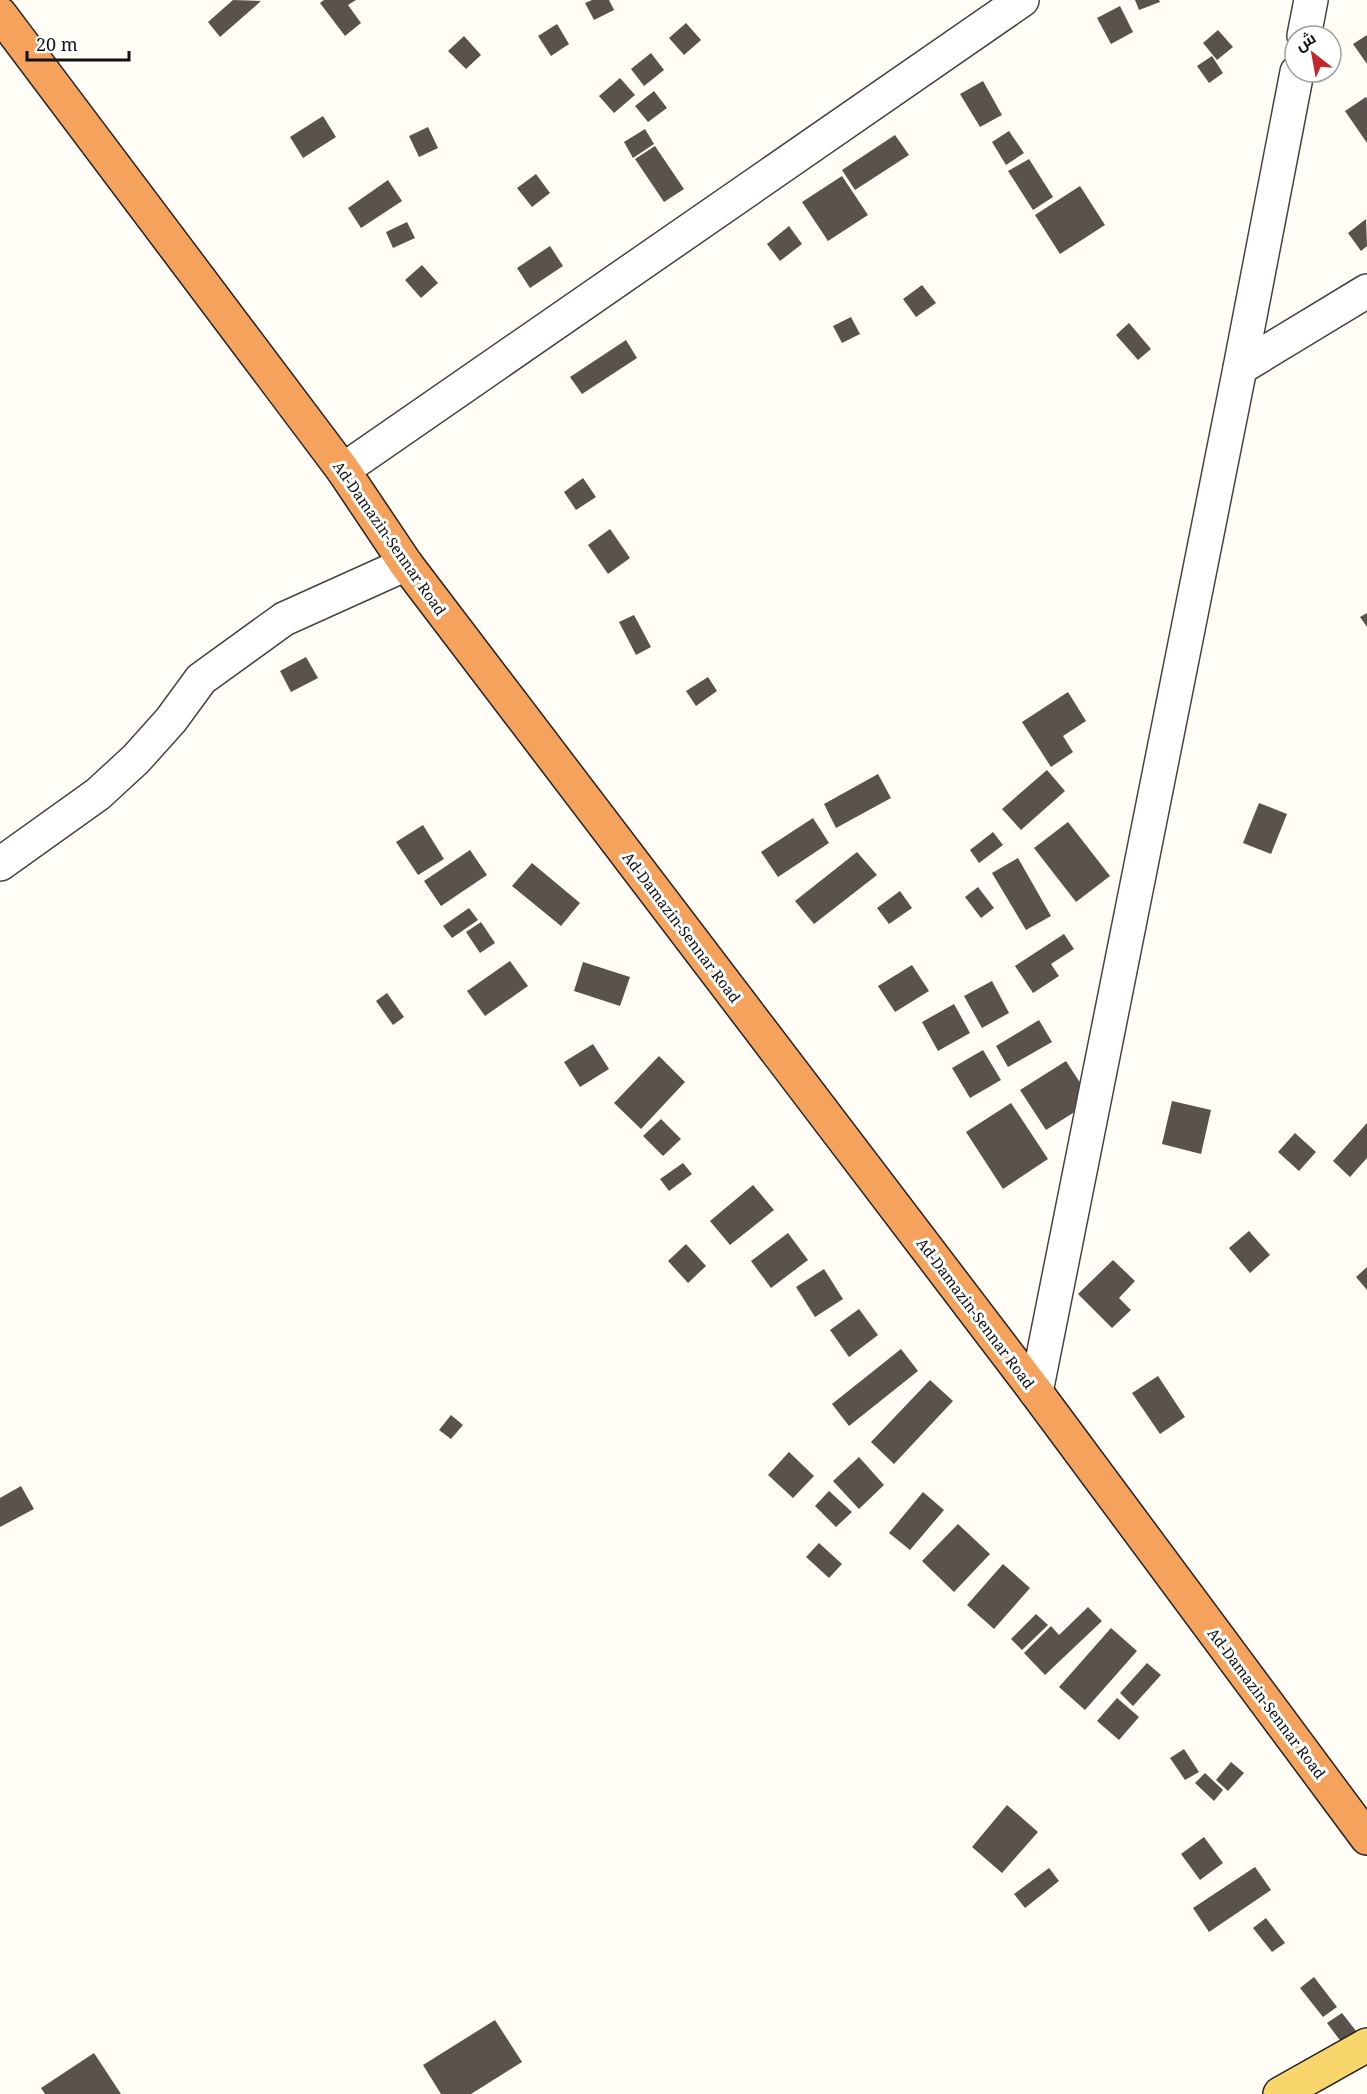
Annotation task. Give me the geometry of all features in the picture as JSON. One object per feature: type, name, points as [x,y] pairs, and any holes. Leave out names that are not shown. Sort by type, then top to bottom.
[{"type":"highway","name":"Ad-Damazin-Sennar Road","points":[[0,14],[343,470],[406,564],[1036,1392],[1367,1838]]},
{"type":"main road","points":[[1280,2094],[1367,2045]]},
{"type":"street","points":[[343,470],[1022,0]]},
{"type":"street","points":[[1306,24],[1311,0]]},
{"type":"street","points":[[1036,1392],[1295,84]]},
{"type":"street","points":[[1240,368],[1367,291]]},
{"type":"street","points":[[0,864],[98,794],[171,720],[201,679],[284,620],[406,564]]},
{"type":"building","points":[[233,0],[261,1],[220,37],[208,22]]},
{"type":"building","points":[[324,0],[356,0],[348,5],[361,23],[345,36],[320,3]]},
{"type":"building","points":[[592,0],[609,0],[614,10],[594,20],[585,3]]},
{"type":"building","points":[[1135,0],[1159,0],[1160,2],[1139,10]]},
{"type":"building","points":[[1120,6],[1133,32],[1111,44],[1097,18]]},
{"type":"building","points":[[686,23],[701,40],[684,55],[669,38]]},
{"type":"building","points":[[557,24],[569,44],[551,56],[538,36]]},
{"type":"building","points":[[1218,30],[1233,47],[1217,60],[1203,43]]},
{"type":"building","points":[[1367,35],[1367,64],[1353,44]]},
{"type":"building","points":[[464,36],[481,55],[466,69],[448,51]]},
{"type":"building","points":[[651,53],[664,70],[644,86],[631,69]]},
{"type":"building","points":[[1212,56],[1223,73],[1209,83],[1197,66]]},
{"type":"building","points":[[620,78],[635,95],[614,113],[599,96]]},
{"type":"building","points":[[983,81],[1002,115],[980,127],[960,94]]},
{"type":"building","points":[[654,91],[667,108],[648,122],[635,106]]},
{"type":"building","points":[[1366,97],[1367,99],[1367,143],[1345,111]]},
{"type":"building","points":[[323,116],[336,137],[303,158],[290,137]]},
{"type":"building","points":[[428,127],[438,148],[419,157],[409,136]]},
{"type":"building","points":[[645,129],[654,144],[633,158],[624,142]]},
{"type":"building","points":[[1009,131],[1024,153],[1006,165],[992,142]]},
{"type":"building","points":[[895,135],[909,155],[855,190],[842,170]]},
{"type":"building","points":[[655,146],[684,189],[664,202],[635,159]]},
{"type":"building","points":[[1029,159],[1053,197],[1033,210],[1008,171]]},
{"type":"building","points":[[536,174],[550,193],[532,207],[517,188]]},
{"type":"building","points":[[842,176],[868,215],[828,241],[802,202]]},
{"type":"building","points":[[388,180],[402,201],[361,228],[348,208]]},
{"type":"building","points":[[1080,186],[1105,225],[1060,254],[1035,215]]},
{"type":"building","points":[[1366,219],[1367,246],[1361,251],[1348,233]]},
{"type":"building","points":[[407,222],[415,238],[393,248],[386,232]]},
{"type":"building","points":[[789,226],[802,244],[780,261],[767,244]]},
{"type":"building","points":[[550,246],[563,266],[530,288],[517,268]]},
{"type":"building","points":[[422,265],[438,283],[421,298],[405,280]]},
{"type":"building","points":[[922,285],[936,303],[916,317],[903,299]]},
{"type":"building","points":[[851,317],[860,334],[842,343],[833,326]]},
{"type":"building","points":[[1129,323],[1151,349],[1138,360],[1116,335]]},
{"type":"building","points":[[626,340],[637,358],[582,394],[570,377]]},
{"type":"building","points":[[583,478],[596,497],[576,510],[564,492]]},
{"type":"building","points":[[610,529],[630,558],[608,574],[588,545]]},
{"type":"building","points":[[1367,613],[1367,627],[1360,617]]},
{"type":"building","points":[[634,615],[651,647],[636,655],[619,622]]},
{"type":"building","points":[[306,657],[318,678],[291,692],[280,671]]},
{"type":"building","points":[[708,677],[717,691],[696,706],[686,691]]},
{"type":"building","points":[[1068,692],[1086,721],[1063,736],[1073,752],[1051,767],[1022,722]]},
{"type":"building","points":[[1047,770],[1065,791],[1021,830],[1002,809]]},
{"type":"building","points":[[878,774],[891,798],[836,828],[824,804]]},
{"type":"building","points":[[1259,803],[1287,814],[1271,854],[1243,843]]},
{"type":"building","points":[[813,818],[829,843],[778,877],[761,852]]},
{"type":"building","points":[[1068,822],[1110,876],[1076,902],[1034,848]]},
{"type":"building","points":[[423,825],[444,859],[418,875],[396,842]]},
{"type":"building","points":[[993,832],[1003,845],[979,863],[970,850]]},
{"type":"building","points":[[470,850],[487,875],[441,906],[424,881]]},
{"type":"building","points":[[857,852],[877,875],[814,924],[795,901]]},
{"type":"building","points":[[1018,858],[1051,916],[1026,930],[992,873]]},
{"type":"building","points":[[532,863],[580,903],[561,926],[512,886]]},
{"type":"building","points":[[978,887],[994,908],[981,918],[965,897]]},
{"type":"building","points":[[900,891],[912,908],[889,924],[877,908]]},
{"type":"building","points":[[469,908],[478,920],[452,938],[443,926]]},
{"type":"building","points":[[481,922],[495,943],[480,953],[466,932]]},
{"type":"building","points":[[1064,934],[1074,949],[1051,964],[1059,976],[1033,993],[1015,966]]},
{"type":"building","points":[[510,961],[528,986],[485,1016],[467,991]]},
{"type":"building","points":[[583,962],[630,977],[620,1006],[574,991]]},
{"type":"building","points":[[912,965],[929,991],[895,1012],[878,986]]},
{"type":"building","points":[[992,981],[1009,1013],[982,1028],[964,996]]},
{"type":"building","points":[[387,993],[404,1017],[393,1025],[376,1001]]},
{"type":"building","points":[[954,1004],[970,1033],[938,1051],[922,1022]]},
{"type":"building","points":[[1039,1020],[1052,1042],[1008,1067],[996,1046]]},
{"type":"building","points":[[593,1044],[609,1069],[580,1087],[564,1062]]},
{"type":"building","points":[[983,1050],[1001,1080],[970,1098],[952,1068]]},
{"type":"building","points":[[659,1056],[685,1082],[641,1129],[614,1103]]},
{"type":"building","points":[[1066,1061],[1092,1101],[1046,1130],[1020,1090]]},
{"type":"building","points":[[1172,1101],[1211,1110],[1201,1154],[1162,1144]]},
{"type":"building","points":[[1011,1103],[1048,1159],[1003,1189],[966,1132]]},
{"type":"building","points":[[661,1119],[681,1139],[663,1156],[643,1136]]},
{"type":"building","points":[[1367,1123],[1367,1158],[1350,1177],[1333,1161]]},
{"type":"building","points":[[1295,1133],[1316,1152],[1299,1171],[1278,1152]]},
{"type":"building","points":[[683,1163],[692,1174],[669,1191],[660,1179]]},
{"type":"building","points":[[753,1185],[774,1210],[730,1245],[710,1221]]},
{"type":"building","points":[[1249,1231],[1270,1255],[1250,1273],[1229,1248]]},
{"type":"building","points":[[788,1233],[808,1260],[771,1288],[751,1261]]},
{"type":"building","points":[[686,1244],[706,1266],[688,1283],[668,1261]]},
{"type":"building","points":[[1113,1260],[1135,1281],[1119,1298],[1131,1310],[1112,1328],[1078,1294]]},
{"type":"building","points":[[1367,1267],[1367,1290],[1356,1277]]},
{"type":"building","points":[[824,1269],[843,1299],[815,1317],[796,1287]]},
{"type":"building","points":[[859,1309],[878,1335],[849,1357],[830,1330]]},
{"type":"building","points":[[901,1349],[918,1371],[849,1426],[832,1404]]},
{"type":"building","points":[[1158,1376],[1185,1417],[1160,1434],[1132,1393]]},
{"type":"building","points":[[930,1380],[953,1401],[894,1464],[871,1442]]},
{"type":"building","points":[[451,1415],[463,1425],[451,1439],[439,1430]]},
{"type":"building","points":[[789,1452],[814,1476],[793,1498],[768,1475]]},
{"type":"building","points":[[859,1457],[884,1485],[859,1509],[833,1481]]},
{"type":"building","points":[[21,1486],[34,1509],[0,1527],[0,1498]]},
{"type":"building","points":[[829,1491],[852,1512],[836,1527],[815,1506]]},
{"type":"building","points":[[923,1492],[944,1510],[910,1550],[889,1533]]},
{"type":"building","points":[[958,1524],[990,1554],[954,1592],[922,1561]]},
{"type":"building","points":[[819,1543],[842,1564],[829,1578],[806,1557]]},
{"type":"building","points":[[1003,1564],[1030,1588],[994,1629],[967,1605]]},
{"type":"building","points":[[1088,1607],[1102,1621],[1045,1675],[1024,1653],[1051,1626],[1059,1635]]},
{"type":"building","points":[[1036,1614],[1048,1625],[1022,1650],[1011,1639]]},
{"type":"building","points":[[1111,1628],[1137,1651],[1085,1710],[1059,1687]]},
{"type":"building","points":[[1147,1663],[1161,1675],[1133,1706],[1120,1693]]},
{"type":"building","points":[[1117,1698],[1139,1717],[1119,1740],[1097,1721]]},
{"type":"building","points":[[1184,1749],[1199,1772],[1185,1780],[1170,1758]]},
{"type":"building","points":[[1231,1762],[1244,1773],[1228,1791],[1216,1780]]},
{"type":"building","points":[[1205,1773],[1223,1790],[1214,1801],[1195,1783]]},
{"type":"building","points":[[1007,1805],[1038,1832],[1002,1873],[972,1847]]},
{"type":"building","points":[[1204,1837],[1223,1863],[1200,1880],[1181,1854]]},
{"type":"building","points":[[1255,1867],[1271,1890],[1209,1932],[1193,1908]]},
{"type":"building","points":[[1049,1868],[1059,1881],[1025,1908],[1014,1894]]},
{"type":"building","points":[[1266,1918],[1285,1943],[1272,1952],[1253,1928]]},
{"type":"building","points":[[1314,1977],[1337,2007],[1323,2017],[1300,1988]]},
{"type":"building","points":[[1342,2013],[1360,2036],[1345,2047],[1327,2023]]},
{"type":"building","points":[[495,2020],[522,2062],[471,2094],[441,2094],[423,2065]]},
{"type":"building","points":[[94,2053],[121,2094],[45,2094],[41,2088]]}]
